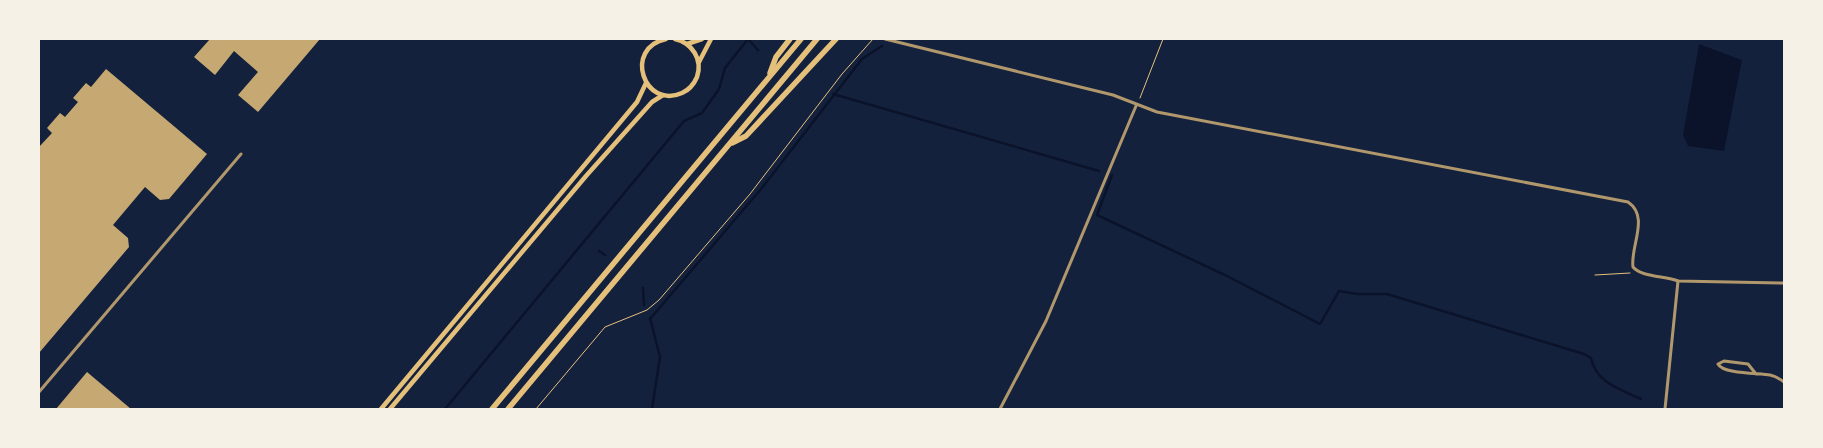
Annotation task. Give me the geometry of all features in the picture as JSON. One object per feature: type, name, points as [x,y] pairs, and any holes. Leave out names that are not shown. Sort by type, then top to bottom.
[{"type":"highway","points":[[769,78],[776,57],[790,39]]},
{"type":"highway","points":[[492,409],[802,39]]},
{"type":"highway","points":[[508,409],[817,39]]},
{"type":"highway","points":[[730,144],[746,136],[836,39]]},
{"type":"main road","points":[[666,39],[652,45],[645,54],[642,64],[646,83],[663,95],[677,95],[689,88],[696,80],[698,63],[711,39]]},
{"type":"main road","points":[[674,39],[687,44],[694,52],[698,63]]},
{"type":"main road","points":[[687,44],[702,39]]},
{"type":"main road","points":[[381,409],[637,102],[646,83]]},
{"type":"main road","points":[[390,409],[586,176],[652,102],[663,95]]},
{"type":"street","points":[[652,45],[654,39]]},
{"type":"street","points":[[885,39],[1113,95],[1129,100],[1136,106],[1157,112],[1628,202],[1637,211],[1638,219],[1632,266],[1638,273],[1667,276],[1678,281],[1784,283]]},
{"type":"street","points":[[1000,409],[1046,321],[1136,106]]},
{"type":"street","points":[[39,392],[241,154]]},
{"type":"street","points":[[1666,409],[1678,281]]},
{"type":"street","points":[[1756,374],[1748,364],[1724,361],[1718,364],[1723,369],[1756,374],[1773,376],[1784,382]]},
{"type":"path","points":[[536,409],[605,327],[647,310],[659,300],[750,194],[842,74],[872,39]]},
{"type":"path","points":[[1136,106],[1151,74],[1163,39]]},
{"type":"path","points":[[1595,275],[1638,273]]},
{"type":"water","points":[[1699,44],[1742,60],[1724,151],[1688,146],[1683,135]]},
{"type":"building","points":[[210,39],[320,39],[258,112],[238,95],[258,72],[234,51],[215,75],[194,57]]},
{"type":"building","points":[[106,69],[207,154],[169,199],[160,200],[145,187],[113,225],[128,238],[129,247],[39,353],[39,147],[52,133],[47,128],[60,113],[65,117],[78,102],[73,98],[86,83],[91,87]]},
{"type":"building","points":[[87,372],[131,409],[56,409]]},
{"type":"waterway","points":[[748,39],[758,50]]},
{"type":"waterway","points":[[445,409],[684,121],[702,113],[719,89],[725,68],[748,39]]},
{"type":"waterway","points":[[650,319],[761,189],[862,59],[882,46]]},
{"type":"waterway","points":[[833,94],[1099,171]]},
{"type":"waterway","points":[[1112,175],[1097,215],[1227,276],[1320,324],[1339,291],[1357,294],[1387,294],[1584,354],[1591,358],[1594,367],[1603,379],[1641,399]]},
{"type":"waterway","points":[[599,251],[605,255]]},
{"type":"waterway","points":[[643,288],[644,305]]},
{"type":"waterway","points":[[650,318],[660,357],[652,409]]}]
